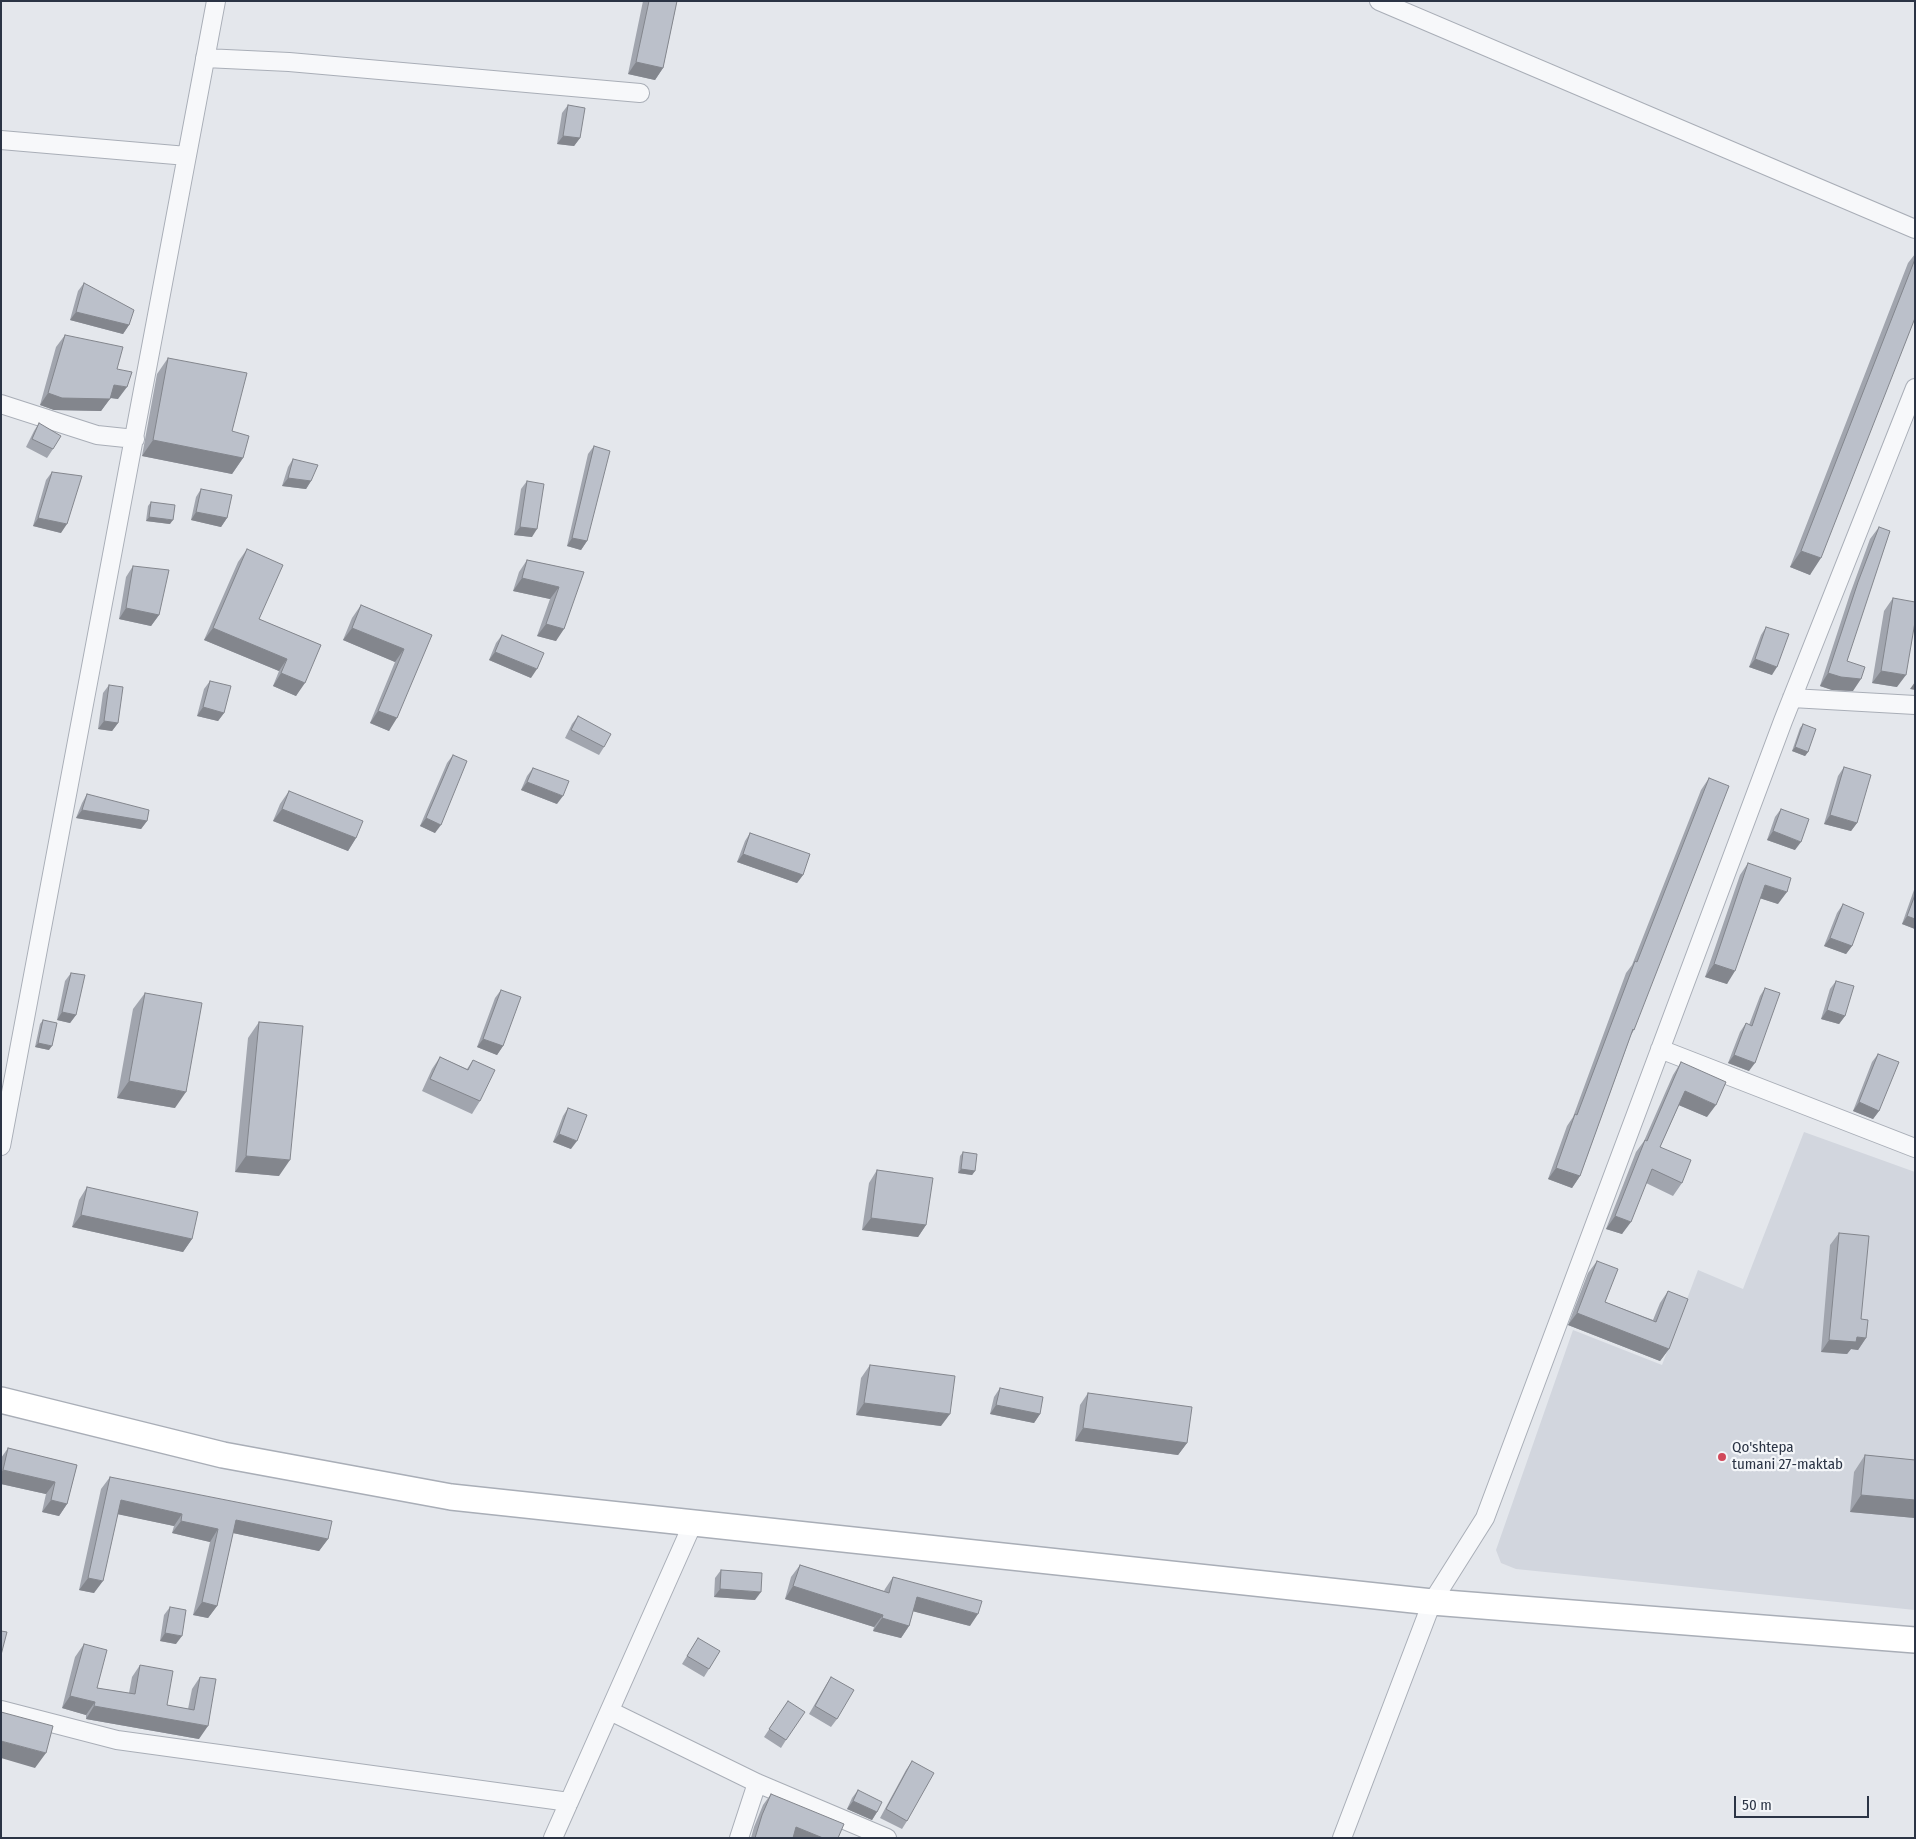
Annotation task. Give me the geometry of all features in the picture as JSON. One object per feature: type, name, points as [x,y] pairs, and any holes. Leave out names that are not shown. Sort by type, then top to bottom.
[{"type":"street","points":[[1,1146],[216,1]]},
{"type":"street","points":[[1379,1],[1915,229]]},
{"type":"street","points":[[205,58],[298,63],[640,93]]},
{"type":"street","points":[[1,140],[187,156]]},
{"type":"street","points":[[1342,1838],[1432,1602],[1485,1518],[1792,698],[1915,388]]},
{"type":"street","points":[[1,404],[97,435],[134,439]]},
{"type":"street","points":[[1792,698],[1915,705]]},
{"type":"street","points":[[1660,1049],[1915,1148]]},
{"type":"street","points":[[1,1400],[223,1455],[451,1497],[1432,1602],[1915,1640]]},
{"type":"street","points":[[553,1838],[693,1523]]},
{"type":"street","points":[[1,1710],[117,1740],[569,1802]]},
{"type":"street","points":[[610,1711],[757,1783],[888,1838]]},
{"type":"street","points":[[739,1838],[757,1783]]},
{"type":"shaded area","name":"Qo'shtepa tumani 27-maktab","points":[[1804,1132],[1915,1172],[1915,1610],[1516,1569],[1501,1563],[1496,1550],[1573,1330],[1662,1365],[1698,1270],[1743,1289]]},
{"type":"building","points":[[649,1],[677,1],[663,68],[636,62]]},
{"type":"building","points":[[568,105],[585,108],[580,138],[563,136]]},
{"type":"building","points":[[1915,259],[1915,318],[1821,558],[1801,551]]},
{"type":"building","points":[[84,283],[134,310],[129,325],[76,312]]},
{"type":"building","points":[[65,335],[123,347],[117,369],[132,372],[127,387],[114,385],[110,399],[62,398],[48,393]]},
{"type":"building","points":[[168,358],[247,373],[232,431],[249,436],[243,458],[153,440]]},
{"type":"building","points":[[39,423],[61,436],[53,449],[32,439]]},
{"type":"building","points":[[594,446],[610,451],[587,541],[572,538]]},
{"type":"building","points":[[293,459],[318,465],[311,481],[288,478]]},
{"type":"building","points":[[52,472],[82,476],[67,524],[38,518]]},
{"type":"building","points":[[527,481],[544,484],[537,529],[520,527]]},
{"type":"building","points":[[201,489],[232,495],[227,518],[196,512]]},
{"type":"building","points":[[151,502],[175,505],[173,520],[149,517]]},
{"type":"building","points":[[1879,527],[1890,531],[1847,661],[1865,667],[1861,679],[1841,677],[1828,673],[1858,582]]},
{"type":"building","points":[[247,549],[283,565],[259,619],[321,645],[305,683],[281,673],[287,659],[213,628]]},
{"type":"building","points":[[527,560],[584,572],[564,629],[546,624],[559,587],[522,578]]},
{"type":"building","points":[[133,566],[169,570],[159,615],[126,608]]},
{"type":"building","points":[[1893,598],[1915,602],[1915,622],[1906,675],[1881,671]]},
{"type":"building","points":[[361,605],[432,635],[397,718],[378,711],[404,649],[352,628]]},
{"type":"building","points":[[1766,627],[1789,634],[1777,667],[1755,659]]},
{"type":"building","points":[[502,635],[544,653],[537,669],[495,652]]},
{"type":"building","points":[[210,681],[231,686],[224,713],[203,707]]},
{"type":"building","points":[[109,685],[123,687],[118,723],[104,721]]},
{"type":"building","points":[[578,716],[611,734],[604,747],[571,730]]},
{"type":"building","points":[[1803,724],[1816,729],[1808,752],[1795,747]]},
{"type":"building","points":[[453,755],[467,761],[441,825],[426,818]]},
{"type":"building","points":[[1844,767],[1871,775],[1857,823],[1830,815]]},
{"type":"building","points":[[533,768],[569,781],[563,796],[527,782]]},
{"type":"building","points":[[1709,778],[1729,786],[1633,1029],[1580,1176],[1556,1168],[1575,1114],[1577,1115],[1635,961],[1637,962]]},
{"type":"building","points":[[289,791],[363,821],[356,838],[282,809]]},
{"type":"building","points":[[87,794],[149,810],[147,821],[82,810]]},
{"type":"building","points":[[1781,809],[1809,819],[1801,842],[1773,831]]},
{"type":"building","points":[[750,833],[810,854],[803,875],[743,854]]},
{"type":"building","points":[[1748,863],[1791,878],[1787,892],[1765,885],[1735,971],[1714,964]]},
{"type":"building","points":[[1915,895],[1915,919],[1907,916]]},
{"type":"building","points":[[1843,904],[1864,913],[1852,946],[1830,938]]},
{"type":"building","points":[[71,973],[85,975],[76,1015],[62,1012]]},
{"type":"building","points":[[1836,981],[1854,986],[1845,1016],[1827,1010]]},
{"type":"building","points":[[1765,988],[1780,993],[1755,1063],[1734,1055],[1746,1023],[1752,1026]]},
{"type":"building","points":[[501,990],[521,997],[503,1046],[483,1039]]},
{"type":"building","points":[[145,993],[202,1003],[186,1092],[129,1081]]},
{"type":"building","points":[[43,1020],[57,1023],[52,1046],[38,1043]]},
{"type":"building","points":[[259,1022],[303,1026],[290,1160],[246,1156]]},
{"type":"building","points":[[1878,1054],[1899,1062],[1879,1111],[1859,1102]]},
{"type":"building","points":[[440,1057],[468,1070],[473,1060],[495,1070],[480,1101],[430,1079]]},
{"type":"building","points":[[1681,1062],[1726,1082],[1716,1105],[1685,1091],[1660,1147],[1691,1160],[1682,1183],[1652,1169],[1631,1222],[1615,1216],[1645,1140],[1647,1141]]},
{"type":"building","points":[[568,1108],[587,1115],[577,1141],[559,1134]]},
{"type":"building","points":[[963,1152],[977,1154],[975,1171],[961,1169]]},
{"type":"building","points":[[877,1170],[933,1178],[926,1225],[871,1218]]},
{"type":"building","points":[[87,1187],[198,1212],[192,1239],[81,1215]]},
{"type":"building","points":[[1839,1233],[1869,1236],[1861,1319],[1868,1320],[1866,1338],[1857,1337],[1856,1342],[1829,1340]]},
{"type":"building","points":[[1597,1261],[1618,1269],[1605,1302],[1656,1322],[1668,1291],[1688,1299],[1669,1349],[1577,1313]]},
{"type":"building","points":[[870,1365],[955,1376],[950,1414],[864,1403]]},
{"type":"building","points":[[1000,1388],[1043,1397],[1040,1414],[996,1405]]},
{"type":"building","points":[[1088,1393],[1192,1407],[1187,1443],[1083,1428]]},
{"type":"building","points":[[8,1448],[77,1465],[67,1504],[51,1500],[55,1482],[3,1470]]},
{"type":"building","points":[[1865,1455],[1915,1460],[1915,1500],[1861,1495]]},
{"type":"building","points":[[110,1477],[332,1521],[328,1539],[236,1520],[217,1606],[202,1602],[218,1529],[181,1521],[182,1514],[121,1500],[103,1581],[88,1578]]},
{"type":"building","points":[[800,1565],[889,1593],[893,1577],[982,1601],[978,1614],[917,1597],[909,1626],[882,1618],[883,1615],[793,1586]]},
{"type":"building","points":[[721,1570],[762,1573],[761,1592],[720,1589]]},
{"type":"building","points":[[170,1607],[186,1610],[182,1636],[165,1633]]},
{"type":"building","points":[[1,1631],[7,1632],[1,1655]]},
{"type":"building","points":[[698,1638],[720,1651],[709,1669],[687,1656]]},
{"type":"building","points":[[84,1644],[107,1650],[97,1688],[135,1694],[140,1665],[173,1671],[167,1705],[194,1710],[200,1677],[216,1679],[208,1726],[94,1706],[95,1702],[70,1696]]},
{"type":"building","points":[[831,1677],[854,1690],[837,1719],[815,1706]]},
{"type":"building","points":[[788,1701],[805,1712],[786,1740],[769,1729]]},
{"type":"building","points":[[1,1712],[53,1726],[46,1753],[1,1741]]},
{"type":"building","points":[[912,1761],[934,1773],[907,1821],[886,1809]]},
{"type":"building","points":[[858,1790],[882,1802],[877,1812],[853,1801]]},
{"type":"building","points":[[771,1794],[844,1824],[838,1838],[823,1838],[796,1827],[793,1838],[755,1838]]},
{"type":"place","name":"Qo'shtepa tumani 27-maktab","points":[[1722,1457]]}]
